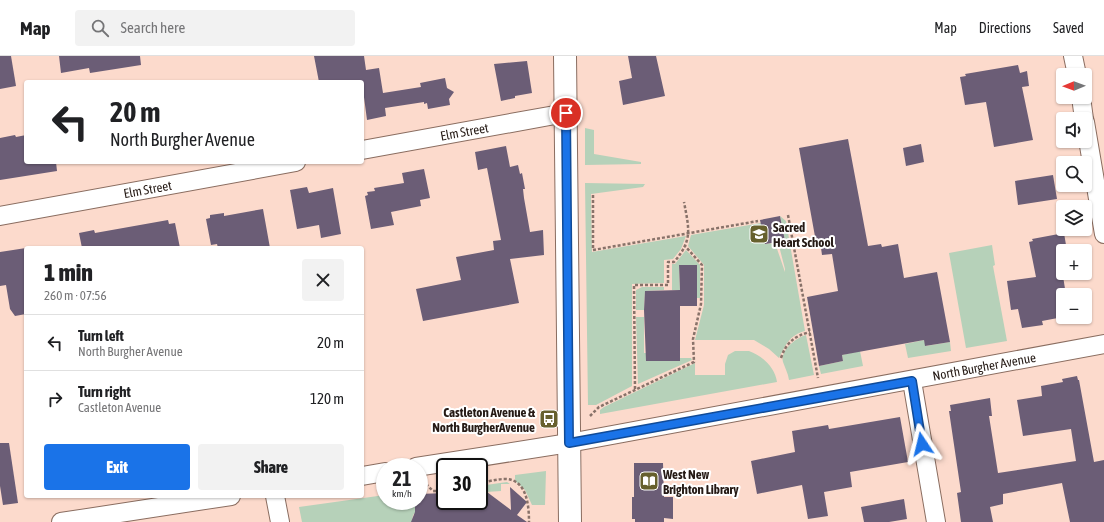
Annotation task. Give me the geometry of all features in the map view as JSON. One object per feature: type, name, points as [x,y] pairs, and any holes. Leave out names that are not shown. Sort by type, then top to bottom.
[{"type":"street","points":[[565,56],[570,522]]},
{"type":"street","points":[[1073,56],[1076,68]]},
{"type":"street","name":"Elm Street","points":[[364,150],[566,113]]},
{"type":"street","points":[[1089,148],[1104,234]]},
{"type":"street","name":"Elm Street","points":[[0,216],[285,164]]},
{"type":"street","name":"North Burgher Avenue","points":[[428,465],[569,443],[912,381],[1104,344]]},
{"type":"street","points":[[912,381],[936,522]]},
{"type":"street","points":[[364,476],[376,474]]},
{"type":"street","points":[[62,522],[218,498]]},
{"type":"street","points":[[275,498],[280,522]]},
{"type":"path","points":[[593,195],[593,250],[758,221]]},
{"type":"path","points":[[635,389],[634,285],[668,285],[668,262],[674,262],[685,246],[689,233],[684,202]]},
{"type":"path","points":[[788,215],[818,379]]},
{"type":"path","points":[[586,420],[599,407],[694,362],[693,339],[701,304],[702,265],[685,246]]},
{"type":"path","points":[[781,358],[787,345],[794,337],[810,332]]},
{"type":"path","points":[[488,482],[507,479],[520,486],[528,502],[529,522]]},
{"type":"path","points":[[428,486],[433,491],[436,491]]},
{"type":"green space","points":[[585,128],[594,130],[594,154],[641,162],[641,164],[585,165]]},
{"type":"green space","points":[[585,183],[645,184],[643,187],[591,194],[592,252],[686,236],[681,249],[673,259],[664,260],[664,283],[632,284],[632,386],[596,405],[588,405]]},
{"type":"green space","points":[[780,216],[786,221],[805,331],[796,335],[789,341],[779,358],[769,349],[754,340],[695,340],[704,305],[704,265],[688,246],[691,235],[761,223],[765,244],[775,243],[785,272],[778,242],[785,241]]},
{"type":"green space","points":[[992,245],[995,265],[993,266],[1007,341],[966,348],[949,253]]},
{"type":"green space","points":[[686,250],[700,265],[700,298],[697,298],[697,265],[679,265],[680,290],[672,290],[672,264],[675,264]]},
{"type":"green space","points":[[642,287],[664,287],[664,290],[645,291],[644,310],[636,310],[636,290]]},
{"type":"green space","points":[[636,317],[644,317],[644,353],[646,353],[646,361],[680,361],[680,358],[691,358],[692,360],[638,384]]},
{"type":"green space","points":[[806,335],[814,375],[789,380],[783,362],[784,353],[794,341]]},
{"type":"green space","points":[[924,340],[926,346],[950,342],[951,351],[908,358],[905,344]]},
{"type":"green space","points":[[735,351],[749,351],[768,363],[774,372],[777,382],[600,414],[600,410],[604,407],[695,363],[695,375],[725,375],[725,364],[728,355]]},
{"type":"green space","points":[[860,351],[863,366],[821,374],[819,366],[843,361],[842,355]]},
{"type":"green space","points":[[546,471],[545,505],[532,505],[525,490],[515,481],[515,475]]},
{"type":"green space","points":[[507,482],[510,484],[501,484],[501,491],[488,492],[488,485]]},
{"type":"green space","points":[[376,496],[376,510],[418,510],[413,515],[412,522],[302,522],[299,507]]},
{"type":"building","points":[[0,56],[11,56],[16,86],[0,89]]},
{"type":"building","points":[[59,56],[140,56],[141,65],[90,73],[89,68],[61,73]]},
{"type":"building","points":[[314,56],[364,56],[366,70],[379,68],[383,93],[421,87],[420,83],[445,78],[447,88],[454,92],[449,99],[450,105],[428,109],[427,103],[424,104],[424,102],[385,108],[386,116],[367,120],[364,97],[364,80],[319,80]]},
{"type":"building","points":[[628,56],[656,56],[665,96],[623,105],[619,81],[632,78]]},
{"type":"building","points":[[527,61],[532,93],[515,96],[515,98],[501,101],[494,64]]},
{"type":"building","points":[[1018,65],[1020,73],[1027,71],[1029,86],[1022,87],[1033,140],[994,147],[986,102],[965,105],[960,77],[966,76],[965,74]]},
{"type":"building","points":[[15,135],[16,137],[24,135],[24,164],[56,164],[57,171],[0,180],[0,138]]},
{"type":"building","points":[[848,139],[868,246],[881,244],[882,247],[898,244],[904,278],[937,272],[950,342],[925,346],[924,340],[842,355],[843,361],[819,366],[807,297],[838,291],[832,254],[822,255],[820,241],[816,242],[799,148]]},
{"type":"building","points":[[921,144],[924,162],[906,166],[903,148]]},
{"type":"building","points":[[506,146],[510,167],[518,165],[520,174],[522,173],[525,189],[523,189],[524,198],[530,232],[543,230],[544,255],[510,259],[519,303],[423,321],[416,289],[461,280],[456,257],[494,250],[493,241],[501,240],[487,168],[478,170],[475,152]]},
{"type":"building","points":[[424,169],[430,198],[420,200],[421,206],[391,212],[394,225],[371,229],[365,196],[368,195],[367,192],[375,191],[374,188],[404,183],[402,173]]},
{"type":"building","points":[[1053,175],[1057,199],[1018,205],[1015,181]]},
{"type":"building","points":[[307,187],[309,193],[333,188],[341,234],[321,238],[319,225],[297,229],[290,190]]},
{"type":"building","points":[[263,209],[270,246],[211,245],[206,219],[210,218],[210,215],[224,213],[224,216]]},
{"type":"building","points":[[780,216],[785,241],[765,244],[760,220]]},
{"type":"building","points":[[168,220],[169,224],[175,223],[180,246],[82,246],[79,233],[94,230],[95,233]]},
{"type":"building","points":[[1056,234],[1056,236],[1064,236],[1066,244],[1056,244],[1056,280],[1064,280],[1065,288],[1056,288],[1056,318],[1042,321],[1043,325],[1022,328],[1018,309],[1011,310],[1007,281],[1036,277],[1029,242],[1033,241],[1032,239]]},
{"type":"building","points":[[24,248],[24,314],[15,316],[10,309],[6,285],[0,286],[0,252]]},
{"type":"building","points":[[679,265],[697,265],[697,306],[680,306],[680,361],[646,361],[644,310],[645,291],[680,290]]},
{"type":"building","points":[[1077,376],[1094,462],[1104,460],[1104,522],[1070,522],[1062,483],[1003,494],[1003,504],[990,507],[993,522],[961,522],[957,493],[961,492],[949,411],[951,411],[950,405],[990,398],[992,416],[989,416],[998,473],[1076,461],[1071,429],[1023,436],[1017,400],[1042,396],[1041,386],[1063,382],[1062,379]]},
{"type":"building","points":[[900,417],[908,462],[850,472],[852,487],[824,492],[828,516],[808,519],[802,485],[757,494],[751,461],[795,452],[792,431],[828,425],[829,429]]},
{"type":"building","points":[[0,443],[9,443],[18,503],[3,505],[0,486]]},
{"type":"building","name":"West New Brighton Library","points":[[634,463],[663,463],[664,497],[673,497],[673,519],[664,518],[664,522],[635,522],[635,519],[632,519],[632,497],[634,497]]},
{"type":"building","points":[[510,487],[527,502],[517,515],[527,522],[411,522],[415,510],[428,510],[428,494],[436,493],[436,510],[488,510],[488,493],[511,510]]},
{"type":"building","points":[[904,499],[907,519],[889,522],[864,522],[861,507]]},
{"type":"place","name":"Sacred Heart School","points":[[759,234]]},
{"type":"place","name":"Castleton Avenue & North BurgherAvenue","points":[[549,419]]},
{"type":"place","name":"West New Brighton Library","points":[[649,481]]},
{"type":"route","points":[[566,113],[569,443],[912,381],[922,444]]}]
